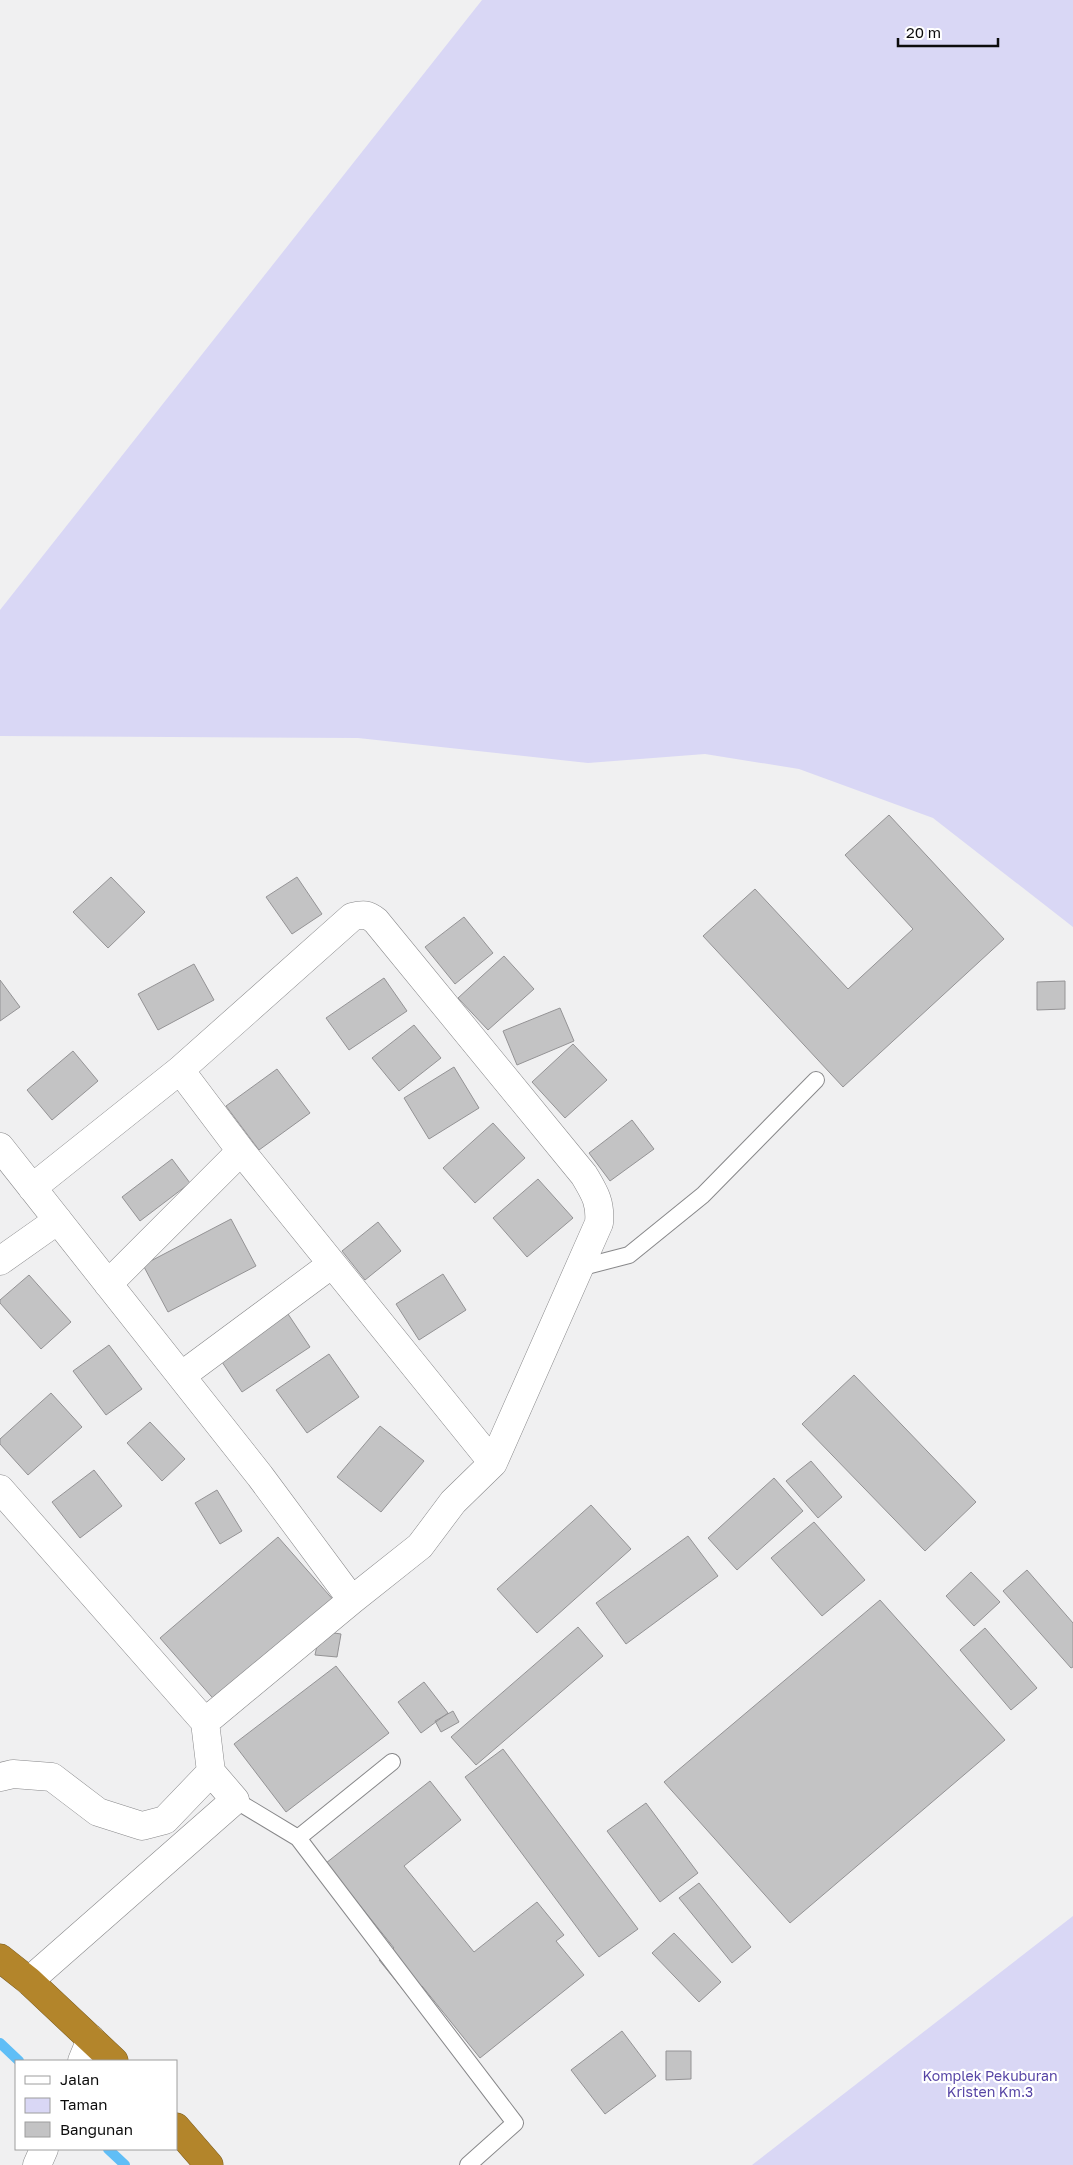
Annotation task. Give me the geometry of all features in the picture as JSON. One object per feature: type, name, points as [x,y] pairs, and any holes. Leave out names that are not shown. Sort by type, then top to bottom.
[{"type":"highway","points":[[0,1958],[29,1981],[86,2050],[111,2060]]},
{"type":"highway","points":[[178,2129],[209,2165]]},
{"type":"street","points":[[32,1188],[180,1070],[352,917],[362,914],[370,916],[577,1167],[593,1189],[600,1210],[599,1223],[493,1463],[453,1502],[420,1546],[206,1722]]},
{"type":"street","points":[[180,1070],[241,1151],[493,1463]]},
{"type":"street","points":[[0,1147],[260,1476],[352,1600]]},
{"type":"street","points":[[108,1284],[241,1151]]},
{"type":"street","points":[[0,1261],[58,1220]]},
{"type":"street","points":[[181,1376],[332,1264]]},
{"type":"street","points":[[0,1490],[206,1722],[211,1772],[235,1800],[29,1981]]},
{"type":"street","points":[[0,1776],[13,1774],[52,1777],[98,1812],[142,1826],[165,1820],[211,1772]]},
{"type":"street","points":[[37,2165],[44,2150]]},
{"type":"lane","points":[[579,1268],[629,1255],[703,1195],[816,1080]]},
{"type":"lane","points":[[298,1838],[392,1762]]},
{"type":"lane","points":[[235,1800],[298,1838],[515,2123],[468,2165]]},
{"type":"green space","points":[[482,0],[1073,0],[1073,927],[933,818],[799,769],[705,754],[588,763],[358,738],[0,736],[0,610]]},
{"type":"green space","name":"Komplek Pekuburan Kristen Km.3","points":[[1073,1916],[1073,2165],[752,2165]]},
{"type":"building","points":[[889,815],[1004,939],[843,1087],[703,936],[755,889],[848,989],[913,929],[845,855]]},
{"type":"building","points":[[111,877],[145,912],[108,948],[73,912]]},
{"type":"building","points":[[297,877],[322,914],[292,934],[266,897]]},
{"type":"building","points":[[464,917],[493,953],[455,984],[425,947]]},
{"type":"building","points":[[504,956],[534,989],[488,1030],[458,998]]},
{"type":"building","points":[[194,964],[214,1000],[158,1030],[138,994]]},
{"type":"building","points":[[384,978],[407,1011],[349,1050],[326,1018]]},
{"type":"building","points":[[0,980],[20,1007],[0,1021]]},
{"type":"building","points":[[1065,981],[1065,1009],[1037,1010],[1037,982]]},
{"type":"building","points":[[560,1008],[574,1041],[517,1065],[503,1031]]},
{"type":"building","points":[[414,1025],[441,1058],[399,1091],[372,1058]]},
{"type":"building","points":[[573,1044],[607,1080],[565,1118],[532,1082]]},
{"type":"building","points":[[73,1051],[98,1081],[52,1120],[27,1090]]},
{"type":"building","points":[[454,1067],[479,1108],[429,1139],[404,1098]]},
{"type":"building","points":[[277,1069],[310,1113],[259,1150],[226,1106]]},
{"type":"building","points":[[632,1120],[654,1149],[610,1181],[589,1153]]},
{"type":"building","points":[[493,1123],[525,1158],[475,1203],[443,1168]]},
{"type":"building","points":[[172,1159],[190,1183],[140,1221],[122,1197]]},
{"type":"building","points":[[538,1179],[573,1218],[527,1257],[493,1218]]},
{"type":"building","points":[[231,1219],[256,1266],[168,1312],[143,1265]]},
{"type":"building","points":[[378,1222],[401,1251],[365,1280],[342,1251]]},
{"type":"building","points":[[443,1274],[466,1310],[419,1340],[396,1304]]},
{"type":"building","points":[[29,1275],[71,1322],[41,1349],[0,1303],[0,1300]]},
{"type":"building","points":[[286,1311],[310,1347],[242,1392],[218,1356]]},
{"type":"building","points":[[109,1345],[142,1389],[106,1415],[73,1371]]},
{"type":"building","points":[[329,1354],[359,1397],[307,1433],[276,1390]]},
{"type":"building","points":[[854,1375],[976,1502],[925,1551],[802,1424]]},
{"type":"building","points":[[51,1393],[82,1427],[28,1475],[0,1444],[0,1439]]},
{"type":"building","points":[[150,1422],[185,1459],[162,1481],[127,1443]]},
{"type":"building","points":[[380,1426],[424,1461],[381,1512],[337,1477]]},
{"type":"building","points":[[811,1461],[842,1497],[818,1518],[786,1481]]},
{"type":"building","points":[[94,1470],[122,1506],[80,1538],[52,1502]]},
{"type":"building","points":[[774,1478],[803,1511],[737,1570],[708,1538]]},
{"type":"building","points":[[217,1490],[242,1531],[220,1544],[195,1503]]},
{"type":"building","points":[[591,1505],[631,1549],[537,1633],[497,1589]]},
{"type":"building","points":[[814,1522],[865,1580],[822,1616],[771,1558]]},
{"type":"building","points":[[688,1536],[718,1576],[626,1644],[596,1603]]},
{"type":"building","points":[[278,1537],[336,1603],[218,1704],[160,1638]]},
{"type":"building","points":[[1027,1570],[1073,1623],[1073,1667],[1071,1668],[1003,1591]]},
{"type":"building","points":[[971,1572],[1000,1602],[974,1626],[946,1596]]},
{"type":"building","points":[[880,1600],[1005,1740],[790,1923],[664,1782]]},
{"type":"building","points":[[578,1627],[603,1656],[476,1765],[451,1737]]},
{"type":"building","points":[[985,1628],[1037,1688],[1011,1710],[960,1650]]},
{"type":"building","points":[[320,1631],[341,1634],[337,1657],[315,1655]]},
{"type":"building","points":[[336,1666],[389,1733],[286,1812],[234,1744]]},
{"type":"building","points":[[424,1682],[448,1713],[421,1733],[398,1702]]},
{"type":"building","points":[[453,1711],[459,1722],[441,1732],[435,1721]]},
{"type":"building","points":[[503,1749],[638,1929],[599,1957],[465,1777]]},
{"type":"building","points":[[430,1781],[461,1820],[404,1866],[474,1952],[537,1902],[564,1935],[556,1941],[584,1975],[480,2058],[422,1986],[409,1997],[379,1960],[394,1948],[326,1863]]},
{"type":"building","points":[[646,1803],[698,1873],[660,1902],[607,1831]]},
{"type":"building","points":[[699,1883],[751,1947],[732,1963],[679,1898]]},
{"type":"building","points":[[674,1933],[721,1982],[699,2002],[652,1953]]},
{"type":"building","points":[[622,2031],[656,2076],[605,2114],[571,2070]]},
{"type":"building","points":[[666,2051],[691,2051],[691,2079],[666,2080]]},
{"type":"waterway","points":[[0,2043],[18,2060]]},
{"type":"waterway","points":[[109,2150],[125,2165]]}]
